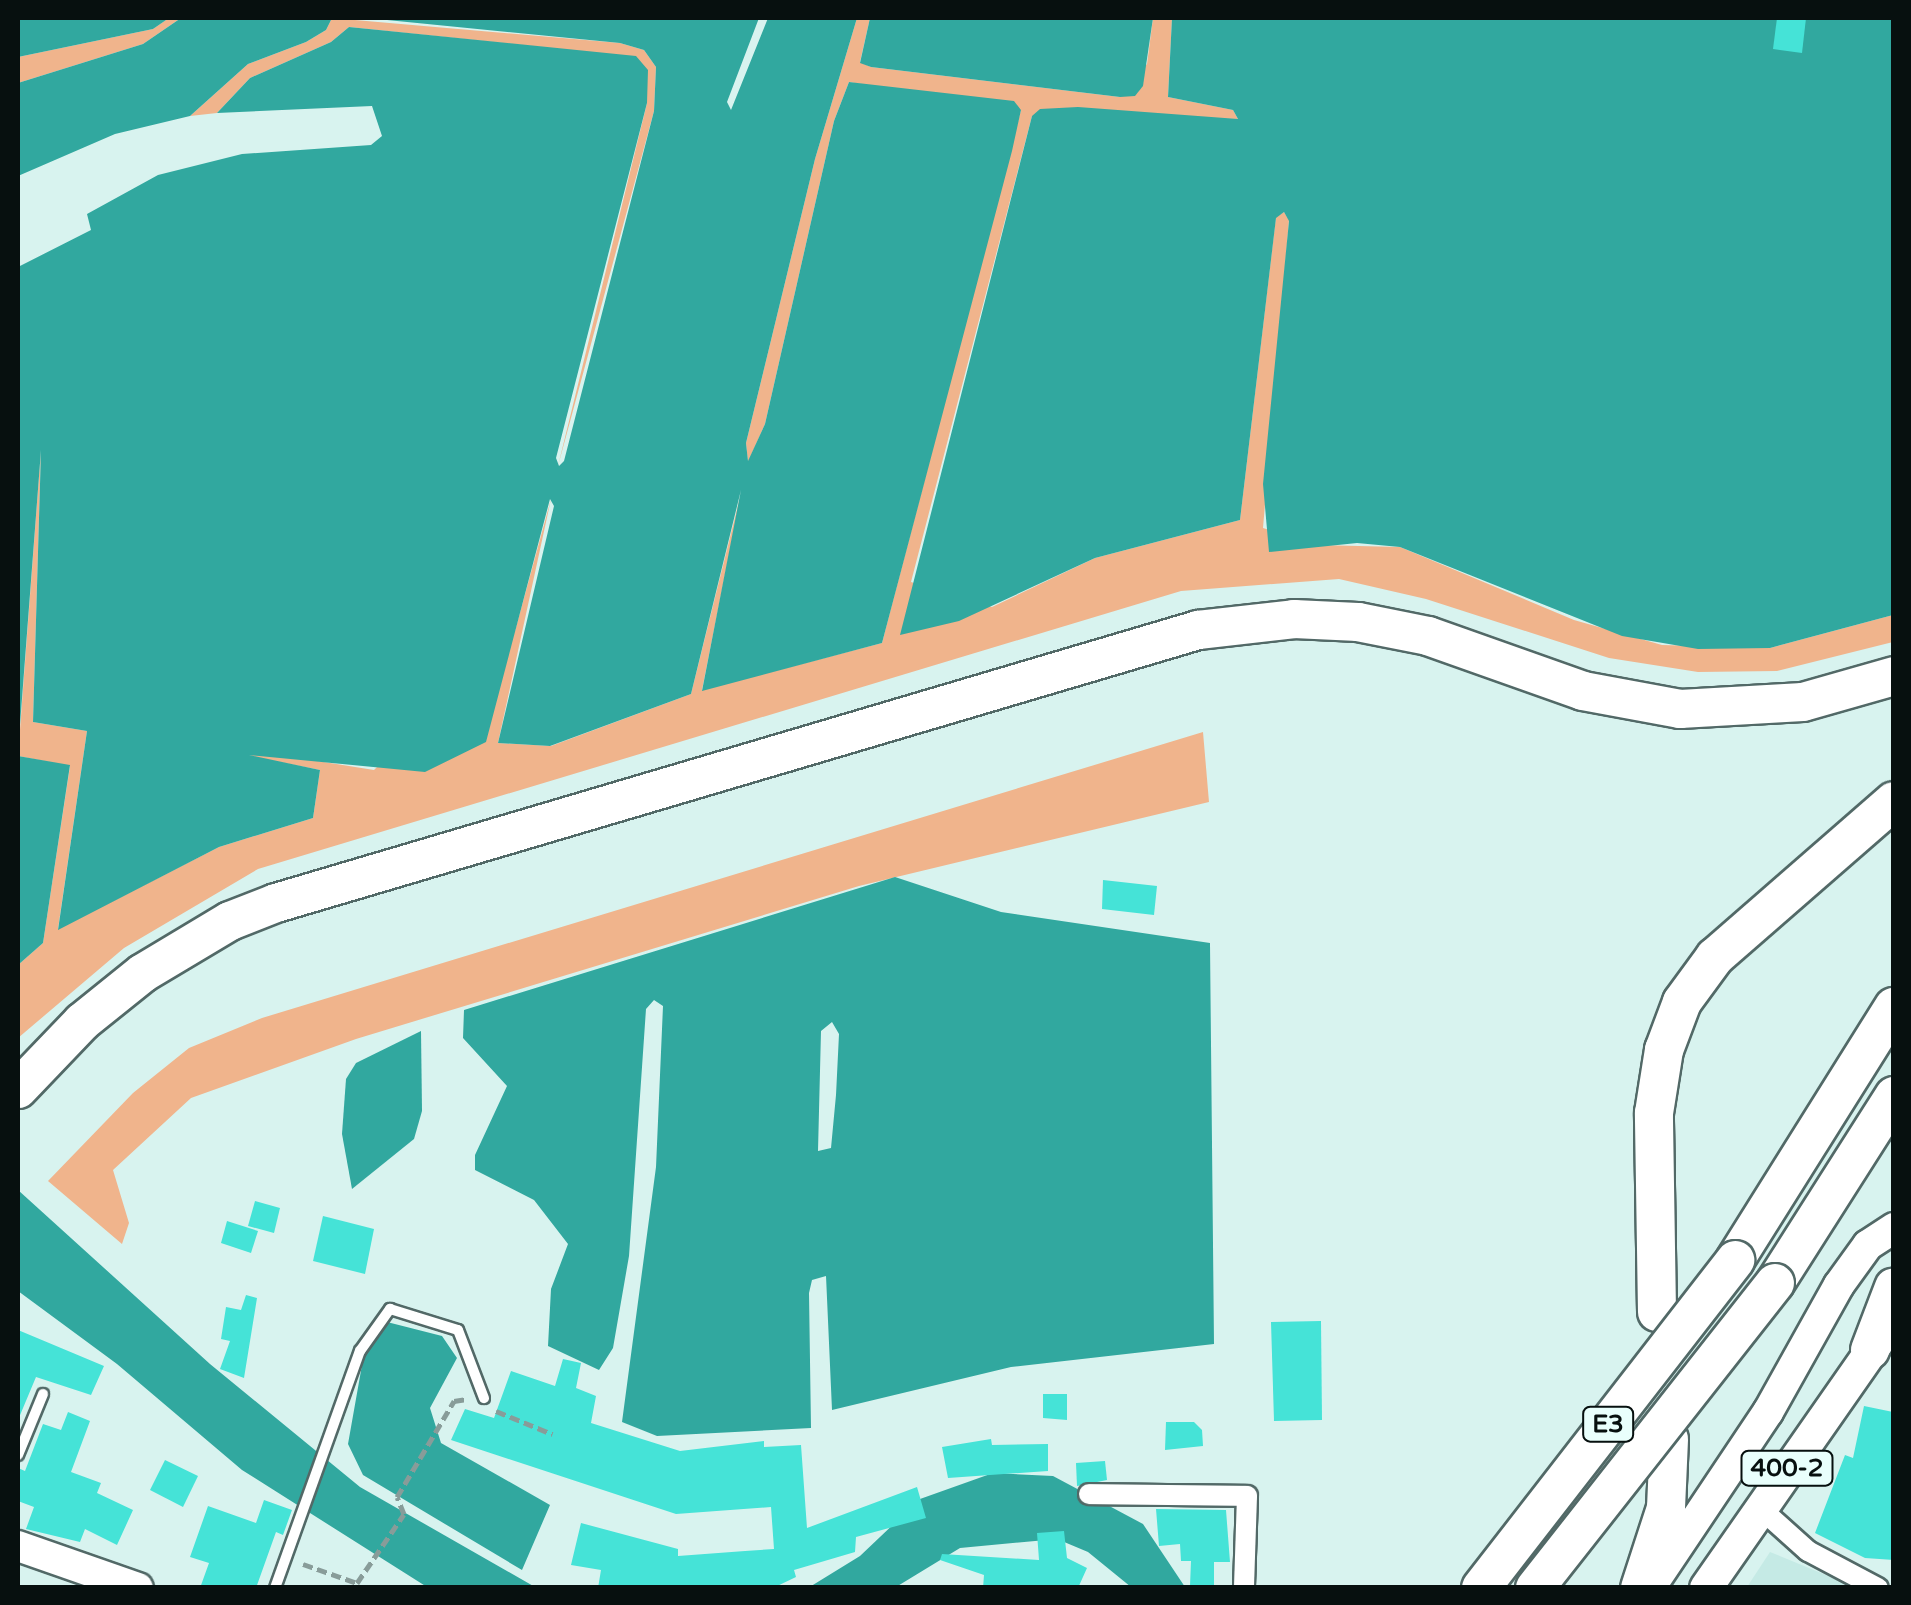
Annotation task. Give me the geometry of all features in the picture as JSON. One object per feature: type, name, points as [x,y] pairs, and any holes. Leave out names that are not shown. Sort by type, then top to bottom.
[{"type":"highway","points":[[18,1090],[82,1022],[143,973],[230,921],[276,903],[1198,630],[1294,619],[1358,622],[1428,636],[1583,692],[1680,709],[1803,702],[1894,676]]},
{"type":"highway","points":[[1658,1312],[1654,1112],[1664,1050],[1682,1002],[1715,957],[1894,801]]},
{"type":"highway","name":"E3","points":[[1481,1588],[1735,1260],[1894,1008]]},
{"type":"highway","name":"E3","points":[[1535,1588],[1775,1282],[1894,1096]]},
{"type":"highway","points":[[1882,1336],[1894,1287]]},
{"type":"highway","points":[[1640,1588],[1666,1508],[1669,1439]]},
{"type":"main road","name":"400-2","points":[[1650,1588],[1768,1412],[1839,1285],[1868,1245],[1894,1228]]},
{"type":"main road","name":"400-2","points":[[1706,1588],[1882,1336]]},
{"type":"main road","points":[[18,1546],[138,1588]]},
{"type":"street","points":[[1090,1494],[1248,1496],[1244,1588]]},
{"type":"street","points":[[1760,1508],[1808,1551],[1878,1588]]},
{"type":"lane","points":[[275,1588],[360,1351],[390,1309],[458,1330],[484,1398]]},
{"type":"lane","points":[[18,1455],[43,1394]]},
{"type":"path","points":[[286,1558],[357,1582],[404,1514],[397,1497],[443,1422]]},
{"type":"shaded area","points":[[169,18],[181,18],[143,44],[18,83],[18,57],[153,29]]},
{"type":"shaded area","points":[[332,18],[620,43],[644,50],[656,67],[654,111],[558,466],[647,103],[636,57],[349,27],[331,42],[250,78],[217,113],[190,116],[248,64],[306,42],[326,30]]},
{"type":"shaded area","points":[[857,18],[870,18],[860,62],[871,67],[1120,97],[1147,64],[1153,18],[1172,18],[1168,97],[1233,110],[1238,119],[1032,116],[911,582],[992,607],[1095,558],[1240,520],[1276,217],[1284,212],[1289,220],[1263,528],[1317,545],[1400,547],[1574,620],[1662,645],[1770,648],[1893,615],[1893,642],[1777,671],[1698,672],[1609,658],[1426,599],[1339,579],[1181,591],[258,869],[124,948],[18,1038],[18,965],[43,943],[70,766],[18,756],[41,449],[33,722],[87,731],[58,929],[219,847],[313,818],[320,770],[249,756],[261,752],[374,770],[515,631],[551,499],[498,743],[551,746],[691,694],[742,489],[702,690],[882,643],[1021,110],[849,82],[834,121],[765,424],[748,462],[746,443],[815,159]]},
{"type":"shaded area","points":[[1203,732],[1209,802],[859,886],[356,1039],[191,1098],[113,1170],[129,1223],[122,1244],[48,1181],[133,1093],[189,1048],[262,1018]]},
{"type":"shaded area","points":[[1770,1552],[1855,1587],[1747,1587]]},
{"type":"water","points":[[18,18],[169,18],[153,29],[18,57]]},
{"type":"water","points":[[181,18],[332,18],[326,30],[306,42],[248,64],[190,116],[115,134],[18,176],[18,83],[143,44]]},
{"type":"water","points":[[367,18],[759,18],[727,102],[731,110],[768,18],[857,18],[815,159],[746,443],[748,461],[765,424],[834,121],[849,82],[1014,101],[1021,110],[1012,151],[882,643],[702,691],[741,490],[691,694],[550,746],[498,743],[554,506],[550,499],[486,742],[425,772],[249,755],[320,770],[313,818],[219,847],[58,930],[87,731],[33,722],[41,450],[18,751],[18,267],[91,230],[87,214],[158,175],[242,154],[371,145],[382,136],[372,106],[217,113],[250,78],[331,42],[349,27],[636,56],[648,70],[647,103],[556,458],[559,466],[564,461],[654,111],[656,67],[644,50],[620,43]]},
{"type":"water","points":[[870,18],[1153,18],[1143,86],[1135,96],[1120,97],[871,67],[860,63]]},
{"type":"water","points":[[1172,18],[1893,18],[1893,615],[1770,648],[1698,649],[1622,636],[1400,547],[1357,543],[1269,552],[1263,484],[1289,221],[1284,212],[1276,218],[1240,520],[1095,558],[959,621],[900,635],[1032,116],[1040,109],[1078,107],[1238,119],[1233,110],[1168,97]]},
{"type":"water","points":[[18,756],[70,765],[43,943],[18,965]]},
{"type":"water","points":[[895,877],[1001,912],[1210,943],[1214,1344],[1011,1367],[832,1410],[826,1276],[812,1280],[809,1293],[811,1428],[657,1436],[622,1422],[656,1167],[663,1006],[654,1000],[646,1009],[629,1256],[613,1348],[599,1370],[548,1346],[551,1289],[568,1244],[534,1200],[475,1170],[475,1155],[507,1086],[463,1038],[464,1010]],"holes":[[[832,1022],[839,1034],[831,1148],[818,1151],[821,1031]]]},
{"type":"water","points":[[421,1031],[422,1111],[414,1139],[352,1189],[342,1134],[346,1079],[356,1063]]},
{"type":"water","points":[[18,1190],[210,1364],[360,1487],[535,1587],[427,1587],[242,1470],[117,1364],[18,1291]]},
{"type":"water","points":[[387,1322],[442,1336],[457,1358],[430,1408],[441,1443],[550,1505],[522,1570],[363,1475],[348,1444],[365,1348]]},
{"type":"water","points":[[993,1473],[1053,1476],[1143,1524],[1185,1587],[1131,1587],[1088,1552],[1057,1539],[960,1548],[896,1587],[808,1588],[860,1556],[920,1499]]},
{"type":"building","points":[[1777,18],[1806,18],[1802,53],[1773,49]]},
{"type":"building","points":[[1103,880],[1157,886],[1154,915],[1102,909]]},
{"type":"building","points":[[255,1201],[280,1208],[274,1233],[248,1226]]},
{"type":"building","points":[[323,1216],[374,1229],[365,1274],[313,1261]]},
{"type":"building","points":[[227,1221],[258,1231],[251,1253],[221,1243]]},
{"type":"building","points":[[246,1295],[257,1298],[244,1378],[220,1369],[230,1341],[221,1339],[226,1307],[241,1310]]},
{"type":"building","points":[[1321,1321],[1322,1420],[1274,1421],[1271,1322]]},
{"type":"building","points":[[18,1330],[104,1366],[91,1395],[36,1377],[18,1420]]},
{"type":"building","points":[[563,1359],[581,1363],[576,1388],[596,1396],[591,1423],[680,1451],[764,1441],[764,1447],[801,1445],[807,1528],[917,1487],[926,1518],[856,1537],[855,1552],[794,1570],[796,1577],[773,1588],[598,1588],[601,1570],[571,1565],[581,1523],[678,1549],[678,1556],[774,1549],[771,1507],[676,1514],[451,1440],[465,1409],[494,1418],[511,1371],[555,1386]]},
{"type":"building","points":[[1043,1394],[1067,1394],[1067,1420],[1043,1418]]},
{"type":"building","points":[[1864,1406],[1893,1412],[1894,1560],[1865,1558],[1815,1533],[1845,1455],[1853,1458]]},
{"type":"building","points":[[68,1412],[90,1421],[71,1472],[101,1483],[97,1493],[133,1510],[117,1545],[85,1529],[80,1542],[26,1529],[34,1507],[18,1501],[18,1468],[25,1471],[43,1424],[61,1430]]},
{"type":"building","points":[[1166,1422],[1194,1422],[1202,1430],[1203,1446],[1165,1450]]},
{"type":"building","points":[[991,1439],[992,1445],[1048,1444],[1048,1471],[948,1478],[942,1447]]},
{"type":"building","points":[[165,1460],[198,1476],[183,1507],[150,1490]]},
{"type":"building","points":[[1105,1461],[1107,1480],[1077,1486],[1076,1463]]},
{"type":"building","points":[[264,1500],[292,1510],[283,1535],[276,1532],[256,1588],[200,1588],[209,1563],[190,1557],[208,1506],[256,1523]]},
{"type":"building","points":[[1156,1509],[1226,1510],[1230,1562],[1214,1562],[1214,1585],[1190,1586],[1191,1561],[1181,1561],[1180,1544],[1159,1546]]},
{"type":"building","points":[[1064,1531],[1067,1558],[1087,1568],[1078,1588],[983,1588],[984,1575],[940,1560],[942,1554],[1039,1560],[1037,1533]]}]
